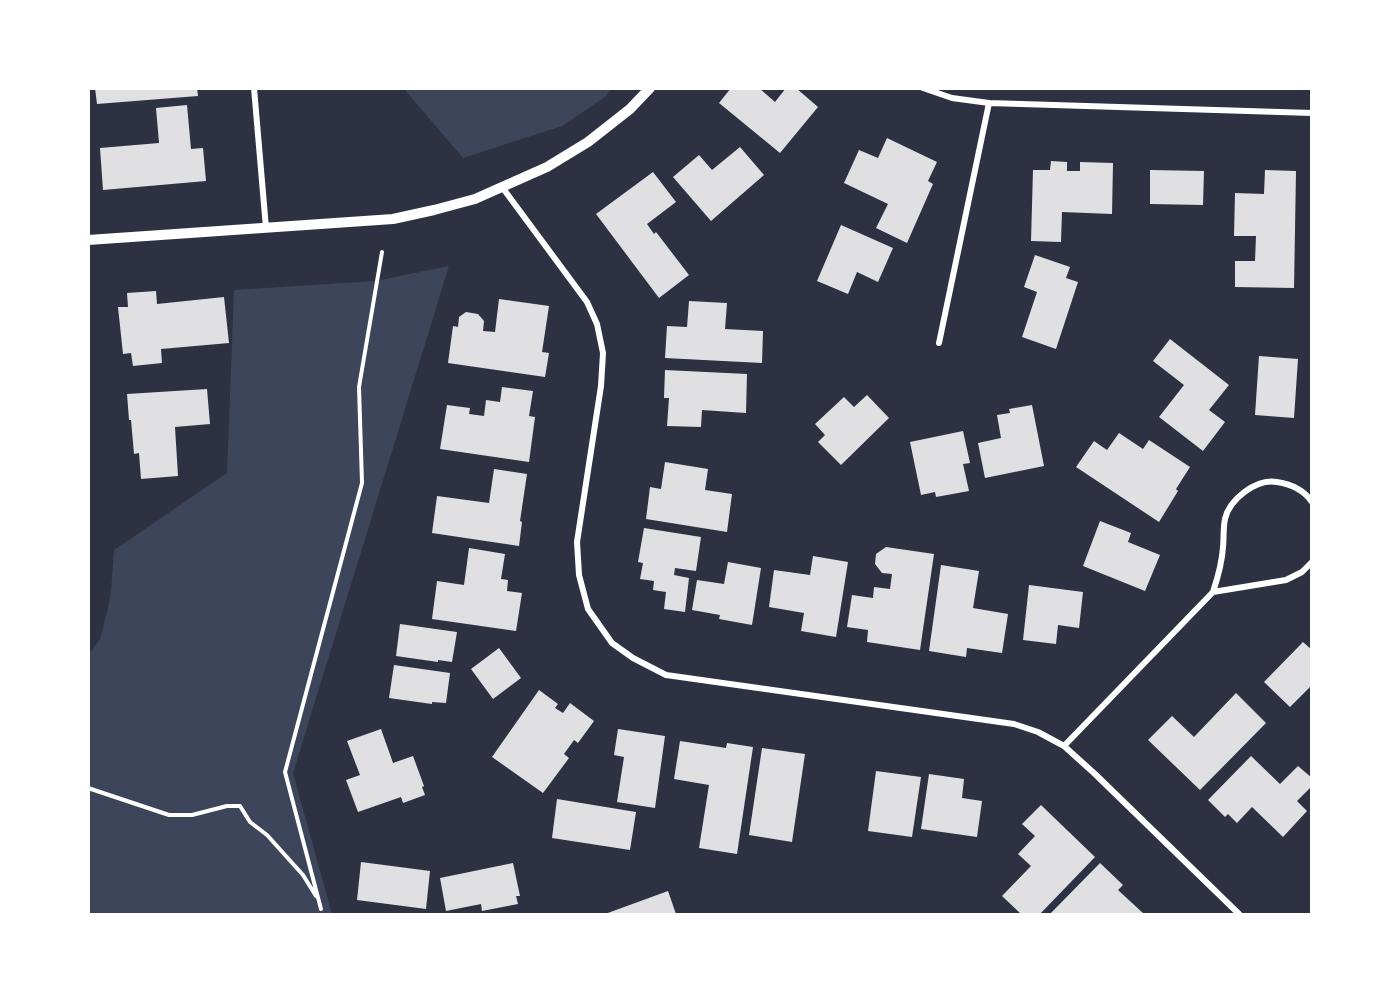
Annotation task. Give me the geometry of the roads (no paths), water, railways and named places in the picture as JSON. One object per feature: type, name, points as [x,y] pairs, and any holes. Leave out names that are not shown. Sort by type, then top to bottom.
[{"type":"street","points":[[254,88],[266,228]]},
{"type":"street","points":[[88,240],[393,219],[475,199],[547,167],[588,142],[630,109],[650,88]]},
{"type":"street","points":[[923,88],[952,98],[989,103],[1311,112]]},
{"type":"street","points":[[939,343],[989,103]]},
{"type":"street","points":[[502,187],[587,302],[597,324],[603,354],[601,386],[577,542],[579,575],[588,609],[612,643],[633,658],[666,675],[1014,724],[1038,732],[1064,746],[1095,774],[1239,915]]},
{"type":"street","points":[[1064,746],[1213,592],[1220,568],[1225,518],[1236,498],[1254,485],[1274,481],[1295,486],[1309,497],[1311,502]]},
{"type":"street","points":[[1213,592],[1286,580],[1302,572],[1311,562]]}]
